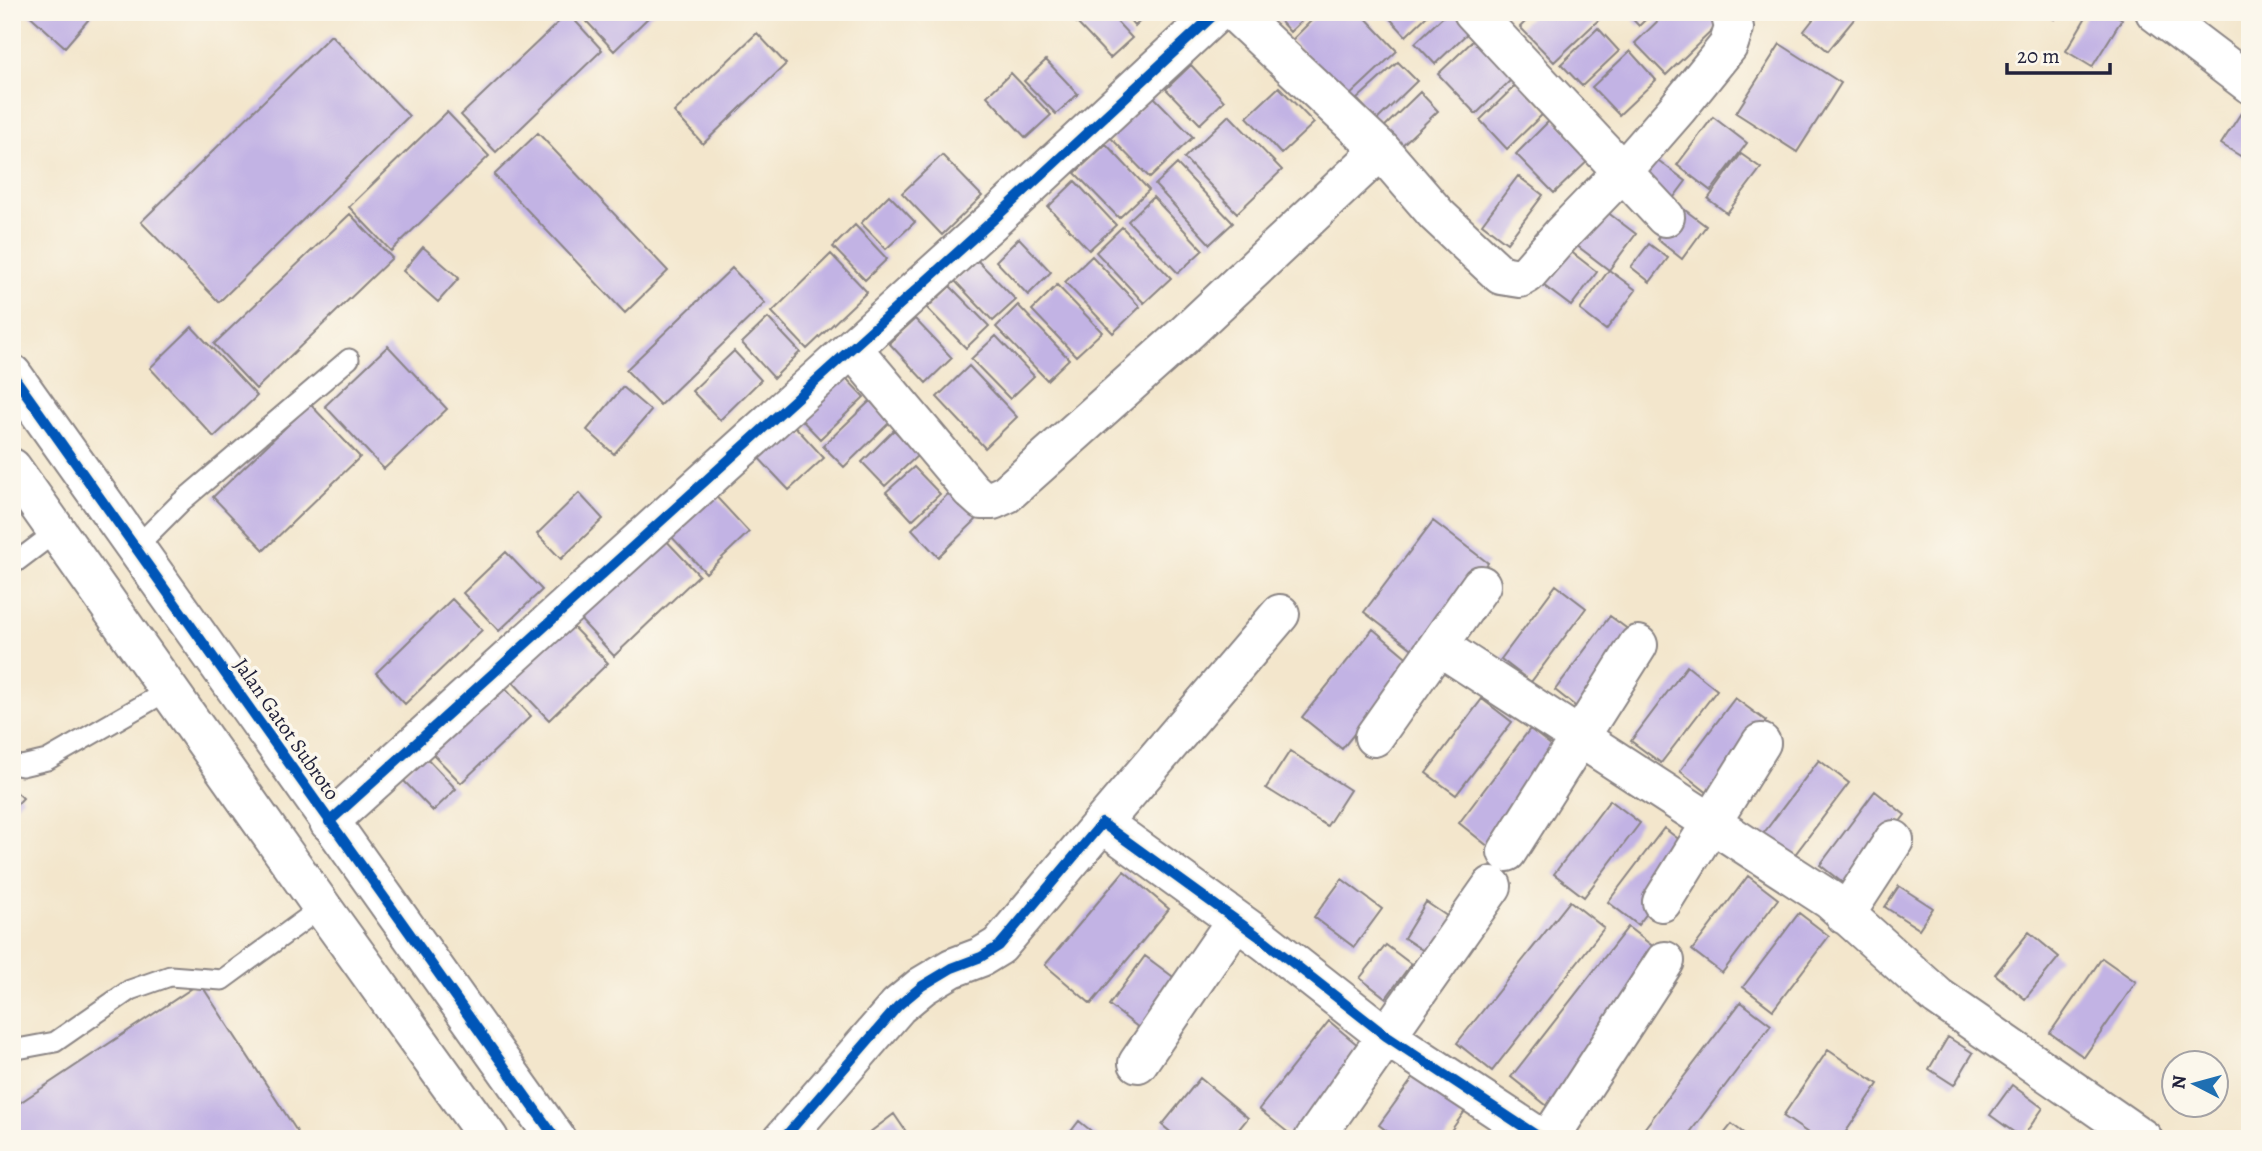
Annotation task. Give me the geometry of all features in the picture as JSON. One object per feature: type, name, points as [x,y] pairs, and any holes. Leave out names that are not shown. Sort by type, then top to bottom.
[{"type":"street","points":[[329,822],[992,221],[1217,12]]},
{"type":"street","points":[[1234,12],[1381,150],[1437,215],[1501,275],[1511,278],[1520,278],[1527,274],[1677,109],[1728,46],[1734,28],[1730,12]]},
{"type":"street","points":[[1473,12],[1665,217]]},
{"type":"street","points":[[2154,12],[2250,84]]},
{"type":"street","points":[[852,348],[971,491],[982,500],[993,500],[1006,494],[1183,336],[1381,150]]},
{"type":"street","name":"Jalan Gatot Subroto","points":[[12,374],[556,1139]]},
{"type":"street","points":[[12,468],[489,1139]]},
{"type":"street","points":[[1374,737],[1481,586]]},
{"type":"street","points":[[783,1139],[898,1006],[942,974],[999,946],[1280,614]]},
{"type":"street","points":[[1314,1139],[1500,869],[1638,645]]},
{"type":"street","points":[[1439,646],[1830,901],[1938,997],[2143,1139]]},
{"type":"street","points":[[1662,902],[1761,743]]},
{"type":"street","points":[[1102,823],[1236,920],[1386,1036],[1542,1139]]},
{"type":"street","points":[[1845,915],[1894,840]]},
{"type":"street","points":[[1138,1063],[1236,920]]},
{"type":"street","points":[[1549,1139],[1665,961]]},
{"type":"lane","points":[[135,548],[181,502],[349,359]]},
{"type":"lane","points":[[12,565],[57,531]]},
{"type":"lane","points":[[12,764],[22,766],[47,760],[169,690]]},
{"type":"lane","points":[[12,1050],[55,1042],[130,990],[170,976],[222,980],[322,907]]},
{"type":"building","points":[[26,12],[95,12],[65,47]]},
{"type":"building","points":[[578,12],[654,12],[614,51]]},
{"type":"building","points":[[1088,12],[1108,12],[1132,38],[1110,58],[1077,23]]},
{"type":"building","points":[[1123,12],[1150,12],[1135,26]]},
{"type":"building","points":[[1272,12],[1311,12],[1290,32]]},
{"type":"building","points":[[1320,12],[1360,12],[1397,51],[1347,98],[1292,40]]},
{"type":"building","points":[[1384,12],[1431,12],[1406,36]]},
{"type":"building","points":[[1448,12],[1459,12],[1473,28],[1435,64],[1415,43]]},
{"type":"building","points":[[1535,12],[1607,12],[1554,62],[1520,27]]},
{"type":"building","points":[[1626,12],[1653,12],[1639,26]]},
{"type":"building","points":[[1667,12],[1708,12],[1719,24],[1666,75],[1635,43]]},
{"type":"building","points":[[1819,12],[1860,12],[1828,51],[1804,31]]},
{"type":"building","points":[[2043,12],[2058,12],[2054,19]]},
{"type":"building","points":[[2089,12],[2111,12],[2122,19],[2092,67],[2066,51]]},
{"type":"building","points":[[568,13],[602,50],[496,152],[461,115]]},
{"type":"building","points":[[1598,28],[1619,51],[1582,86],[1561,64]]},
{"type":"building","points":[[757,33],[786,64],[703,144],[674,112]]},
{"type":"building","points":[[331,35],[409,116],[219,302],[141,222]]},
{"type":"building","points":[[1478,36],[1515,76],[1476,114],[1438,74]]},
{"type":"building","points":[[1780,44],[1841,83],[1797,152],[1736,113]]},
{"type":"building","points":[[1630,51],[1656,80],[1619,115],[1592,87]]},
{"type":"building","points":[[1046,60],[1078,94],[1056,114],[1024,81]]},
{"type":"building","points":[[1398,62],[1417,81],[1377,120],[1357,99]]},
{"type":"building","points":[[1191,65],[1224,101],[1200,124],[1166,89]]},
{"type":"building","points":[[1011,73],[1051,115],[1026,138],[987,96]]},
{"type":"building","points":[[1519,82],[1546,111],[1507,149],[1480,120]]},
{"type":"building","points":[[1279,87],[1314,123],[1281,154],[1247,117]]},
{"type":"building","points":[[1420,92],[1438,111],[1398,149],[1381,130]]},
{"type":"building","points":[[1153,96],[1193,137],[1150,178],[1110,137]]},
{"type":"building","points":[[447,112],[489,156],[391,251],[349,207]]},
{"type":"building","points":[[2241,113],[2250,118],[2250,162],[2221,144]]},
{"type":"building","points":[[1229,115],[1282,170],[1237,213],[1184,158]]},
{"type":"building","points":[[1553,117],[1592,157],[1554,193],[1516,154]]},
{"type":"building","points":[[1713,117],[1747,143],[1711,191],[1677,165]]},
{"type":"building","points":[[538,133],[668,271],[625,313],[494,175]]},
{"type":"building","points":[[1106,144],[1149,190],[1119,218],[1075,173]]},
{"type":"building","points":[[1741,154],[1761,168],[1727,213],[1708,199]]},
{"type":"building","points":[[942,155],[982,196],[942,235],[902,193]]},
{"type":"building","points":[[1651,155],[1686,181],[1668,205],[1634,178]]},
{"type":"building","points":[[1177,164],[1233,223],[1210,244],[1155,185]]},
{"type":"building","points":[[1518,176],[1543,195],[1507,243],[1482,224]]},
{"type":"building","points":[[1075,181],[1116,225],[1089,250],[1048,207]]},
{"type":"building","points":[[889,195],[915,222],[886,249],[861,223]]},
{"type":"building","points":[[1153,197],[1203,250],[1178,273],[1128,221]]},
{"type":"building","points":[[1599,206],[1636,234],[1609,270],[1572,242]]},
{"type":"building","points":[[1681,207],[1706,226],[1682,259],[1657,239]]},
{"type":"building","points":[[350,214],[392,258],[256,389],[214,344]]},
{"type":"building","points":[[855,225],[887,259],[865,280],[833,247]]},
{"type":"building","points":[[1122,227],[1171,278],[1144,303],[1096,252]]},
{"type":"building","points":[[1019,238],[1051,272],[1028,295],[996,261]]},
{"type":"building","points":[[1649,244],[1668,258],[1650,282],[1631,267]]},
{"type":"building","points":[[423,247],[459,278],[438,302],[403,271]]},
{"type":"building","points":[[1565,247],[1597,272],[1571,306],[1539,282]]},
{"type":"building","points":[[831,254],[867,292],[807,349],[772,312]]},
{"type":"building","points":[[1092,256],[1140,307],[1113,333],[1065,282]]},
{"type":"building","points":[[977,260],[1016,300],[993,321],[955,281]]},
{"type":"building","points":[[732,268],[765,303],[660,405],[626,370]]},
{"type":"building","points":[[1609,270],[1636,290],[1606,330],[1580,310]]},
{"type":"building","points":[[1057,285],[1102,332],[1076,356],[1032,310]]},
{"type":"building","points":[[950,286],[989,326],[966,348],[927,308]]},
{"type":"building","points":[[1018,305],[1069,359],[1047,380],[996,327]]},
{"type":"building","points":[[768,318],[800,352],[774,378],[742,343]]},
{"type":"building","points":[[915,319],[952,358],[926,383],[889,343]]},
{"type":"building","points":[[192,327],[257,396],[214,437],[150,368]]},
{"type":"building","points":[[996,336],[1034,376],[1010,399],[971,359]]},
{"type":"building","points":[[388,346],[447,409],[384,469],[325,406]]},
{"type":"building","points":[[734,351],[761,380],[720,420],[692,391]]},
{"type":"building","points":[[969,366],[1017,417],[985,448],[937,397]]},
{"type":"building","points":[[842,374],[864,397],[820,439],[798,416]]},
{"type":"building","points":[[623,387],[651,411],[614,454],[587,430]]},
{"type":"building","points":[[870,401],[890,422],[844,467],[823,446]]},
{"type":"building","points":[[310,404],[360,457],[264,550],[213,497]]},
{"type":"building","points":[[790,421],[824,458],[789,490],[755,454]]},
{"type":"building","points":[[894,430],[918,455],[885,486],[862,462]]},
{"type":"building","points":[[914,467],[940,494],[912,520],[886,492]]},
{"type":"building","points":[[709,489],[749,532],[706,573],[666,531]]},
{"type":"building","points":[[952,490],[978,518],[938,557],[912,529]]},
{"type":"building","points":[[579,493],[603,519],[561,559],[537,534]]},
{"type":"building","points":[[1433,521],[1488,563],[1419,654],[1364,612]]},
{"type":"building","points":[[661,535],[699,575],[614,656],[577,616]]},
{"type":"building","points":[[506,552],[542,590],[499,631],[463,593]]},
{"type":"building","points":[[1556,585],[1586,608],[1531,682],[1501,659]]},
{"type":"building","points":[[452,599],[482,630],[405,704],[376,673]]},
{"type":"building","points":[[1610,616],[1641,639],[1584,713],[1555,690]]},
{"type":"building","points":[[569,623],[608,663],[549,720],[510,679]]},
{"type":"building","points":[[1373,629],[1412,662],[1342,749],[1302,717]]},
{"type":"building","points":[[1687,666],[1717,690],[1661,763],[1631,741]]},
{"type":"building","points":[[498,681],[531,716],[461,783],[428,749]]},
{"type":"building","points":[[1735,698],[1766,721],[1709,794],[1680,771]]},
{"type":"building","points":[[1482,699],[1512,722],[1456,795],[1426,773]]},
{"type":"building","points":[[1530,729],[1560,752],[1489,847],[1459,823]]},
{"type":"building","points":[[1290,751],[1350,790],[1327,826],[1266,788]]},
{"type":"building","points":[[423,754],[456,789],[433,811],[400,777]]},
{"type":"building","points":[[1819,760],[1849,783],[1793,857],[1763,834]]},
{"type":"building","points":[[12,788],[23,798],[12,810]]},
{"type":"building","points":[[1875,791],[1905,815],[1849,888],[1820,865]]},
{"type":"building","points":[[1610,800],[1640,823],[1584,897],[1554,874]]},
{"type":"building","points":[[1664,828],[1694,851],[1638,925],[1608,902]]},
{"type":"building","points":[[1124,871],[1169,909],[1091,1004],[1045,965]]},
{"type":"building","points":[[1748,876],[1778,899],[1722,973],[1692,950]]},
{"type":"building","points":[[1342,879],[1382,909],[1354,947],[1314,917]]},
{"type":"building","points":[[1899,886],[1933,908],[1919,929],[1885,907]]},
{"type":"building","points":[[1570,901],[1604,928],[1492,1071],[1457,1043]]},
{"type":"building","points":[[1426,902],[1466,929],[1442,963],[1404,938]]},
{"type":"building","points":[[1799,913],[1829,936],[1773,1010],[1743,987]]},
{"type":"building","points":[[1628,927],[1673,962],[1556,1113],[1511,1077]]},
{"type":"building","points":[[2029,932],[2059,957],[2025,999],[1995,974]]},
{"type":"building","points":[[1386,945],[1411,964],[1386,998],[1360,978]]},
{"type":"building","points":[[1145,956],[1184,985],[1147,1034],[1109,1005]]},
{"type":"building","points":[[2102,958],[2136,982],[2084,1057],[2050,1033]]},
{"type":"building","points":[[200,983],[302,1139],[12,1139],[12,1108]]},
{"type":"building","points":[[1741,1002],[1771,1025],[1685,1139],[1657,1139],[1644,1129]]},
{"type":"building","points":[[1329,1021],[1371,1056],[1296,1139],[1259,1109]]},
{"type":"building","points":[[1948,1037],[1973,1053],[1954,1085],[1929,1069]]},
{"type":"building","points":[[1828,1050],[1878,1084],[1841,1139],[1817,1139],[1783,1116]]},
{"type":"building","points":[[1416,1074],[1465,1111],[1445,1139],[1397,1139],[1379,1125]]},
{"type":"building","points":[[1200,1078],[1248,1118],[1231,1139],[1179,1139],[1162,1125]]},
{"type":"building","points":[[2012,1085],[2043,1108],[2022,1138],[1990,1115]]},
{"type":"building","points":[[894,1114],[911,1139],[861,1139]]},
{"type":"building","points":[[1079,1121],[1101,1139],[1065,1139]]},
{"type":"building","points":[[1732,1124],[1751,1139],[1720,1139]]},
{"type":"cycle path","points":[[329,822],[992,221],[1217,12]]},
{"type":"cycle path","points":[[12,374],[556,1139]]},
{"type":"cycle path","points":[[783,1139],[898,1006],[922,986],[952,968],[981,957],[999,946],[1102,823],[1265,941],[1386,1036],[1542,1139]]}]
